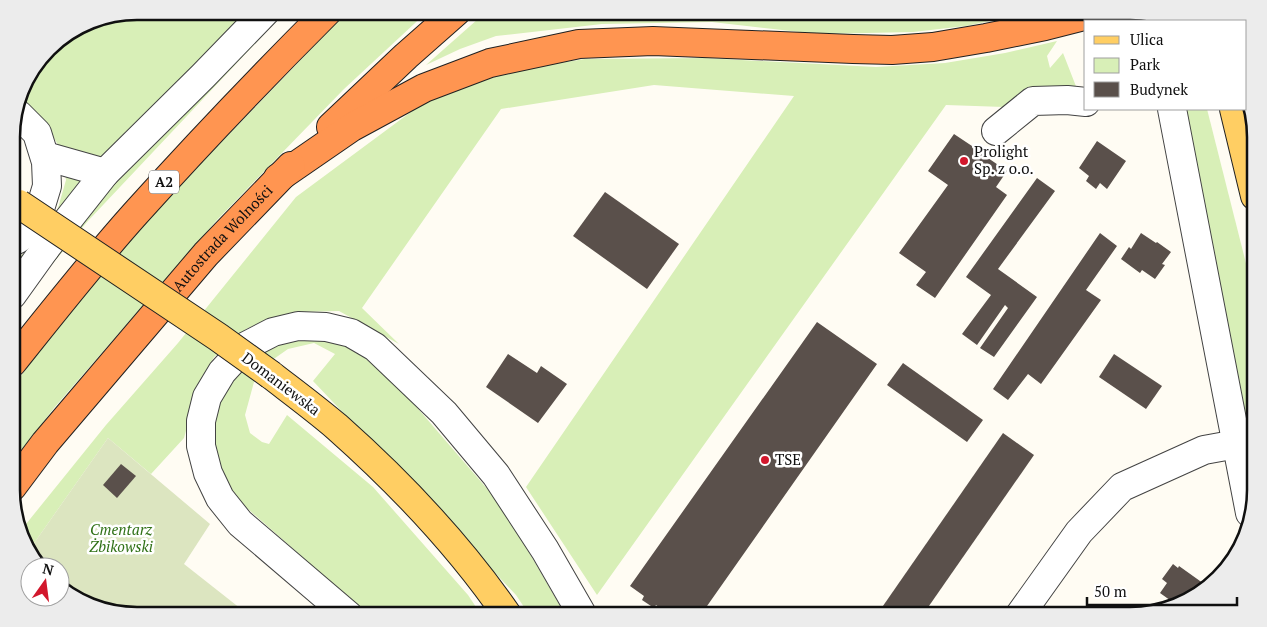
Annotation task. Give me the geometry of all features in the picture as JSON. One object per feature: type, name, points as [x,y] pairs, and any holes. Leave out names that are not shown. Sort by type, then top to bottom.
[{"type":"highway","name":"A2","points":[[20,353],[55,308],[134,215],[260,79],[319,20]]},
{"type":"highway","name":"Autostrada Wolności","points":[[20,477],[45,444],[206,254],[278,178],[406,56],[447,20]]},
{"type":"highway","points":[[278,178],[352,127],[424,88],[490,63],[579,44],[653,41],[892,50],[986,38],[1069,20]]},
{"type":"main road","points":[[1234,110],[1247,163]]},
{"type":"main road","name":"Domaniewska","points":[[20,219],[218,337],[271,375],[336,426],[401,488],[448,537],[502,607]]},
{"type":"lane","points":[[20,285],[45,249],[105,173],[204,76],[257,20]]},
{"type":"lane","points":[[996,131],[1032,101],[1068,100],[1084,102]]},
{"type":"lane","points":[[1172,110],[1247,495]]},
{"type":"lane","points":[[20,217],[40,209],[47,186],[46,162],[37,133],[22,116]]},
{"type":"lane","points":[[44,156],[105,173]]},
{"type":"lane","points":[[20,220],[45,249]]},
{"type":"lane","points":[[339,607],[240,522],[220,498],[208,473],[201,446],[200,421],[207,397],[222,372],[246,346],[273,332],[298,326],[326,327],[351,333],[375,347],[444,413],[496,475],[545,550],[578,607]]},
{"type":"lane","points":[[1025,607],[1079,532],[1122,487],[1204,450],[1237,444]]},
{"type":"green space","points":[[137,20],[278,20],[87,222],[20,303],[20,256],[36,244],[58,208],[66,180],[60,148],[41,117],[24,106],[32,85],[44,66],[60,49],[92,29],[114,22]]},
{"type":"green space","points":[[339,20],[418,20],[344,89],[217,220],[54,408],[20,453],[20,377],[144,222]]},
{"type":"green space","points":[[477,20],[995,20],[966,26],[913,32],[818,34],[712,22],[602,24],[496,36],[460,49],[426,65]]},
{"type":"green space","points":[[1057,41],[1047,56],[1050,68],[1063,53],[1079,94],[1004,107],[946,105],[597,595],[526,487],[794,96],[654,85],[501,109],[362,308],[399,344],[339,311],[295,312],[246,329],[214,357],[196,389],[184,438],[151,474],[108,438],[34,544],[29,535],[26,525],[106,425],[178,343],[296,197],[423,103],[509,71],[585,59],[704,58],[876,67],[945,63],[1005,53]]},
{"type":"green space","points":[[1182,110],[1207,110],[1247,267],[1247,443]]},
{"type":"green space","points":[[309,338],[350,345],[401,389],[502,506],[561,607],[524,607],[516,595],[313,381],[335,354],[314,343],[288,349],[268,363],[254,382],[245,415],[250,433],[262,442],[269,444],[287,415],[373,487],[468,595],[476,607],[359,607],[240,502],[214,463],[214,404],[254,353],[281,343]]},
{"type":"green space","name":"Cmentarz Żbikowski","points":[[108,438],[210,524],[184,564],[239,607],[137,607],[107,603],[85,595],[70,586],[70,557],[42,557],[34,544]]},
{"type":"building","points":[[954,134],[975,148],[983,150],[990,155],[988,158],[1007,171],[996,187],[1007,195],[935,298],[916,285],[926,272],[899,253],[948,185],[928,171]]},
{"type":"building","points":[[1097,141],[1126,161],[1107,189],[1100,183],[1096,189],[1086,181],[1089,176],[1079,168]]},
{"type":"building","points":[[1037,178],[1055,191],[998,269],[1037,297],[994,357],[980,348],[1008,308],[1005,305],[977,345],[962,334],[991,295],[966,277]]},
{"type":"building","points":[[605,192],[679,244],[647,289],[573,236]]},
{"type":"building","points":[[1100,233],[1117,246],[1086,290],[1101,300],[1041,384],[1028,374],[1008,400],[993,389]]},
{"type":"building","points":[[1141,233],[1171,252],[1162,264],[1165,265],[1155,279],[1142,270],[1140,273],[1121,259],[1129,247],[1131,249]]},
{"type":"building","name":"TSE","points":[[817,322],[877,364],[706,607],[659,607],[656,605],[652,607],[642,600],[644,596],[630,586]]},
{"type":"building","points":[[508,354],[537,373],[541,366],[567,384],[538,423],[486,387]]},
{"type":"building","points":[[1114,354],[1162,386],[1146,409],[1099,377]]},
{"type":"building","points":[[903,363],[983,420],[967,442],[887,385]]},
{"type":"building","points":[[1003,433],[1034,455],[928,607],[882,607]]},
{"type":"building","points":[[121,464],[136,476],[117,498],[103,485]]},
{"type":"building","points":[[1173,564],[1178,568],[1179,566],[1202,582],[1182,595],[1170,600],[1160,593],[1167,583],[1162,579]]},
{"type":"place","name":"Prolight Sp. z o.o.","points":[[964,161]]},
{"type":"place","name":"TSE","points":[[765,460]]}]
